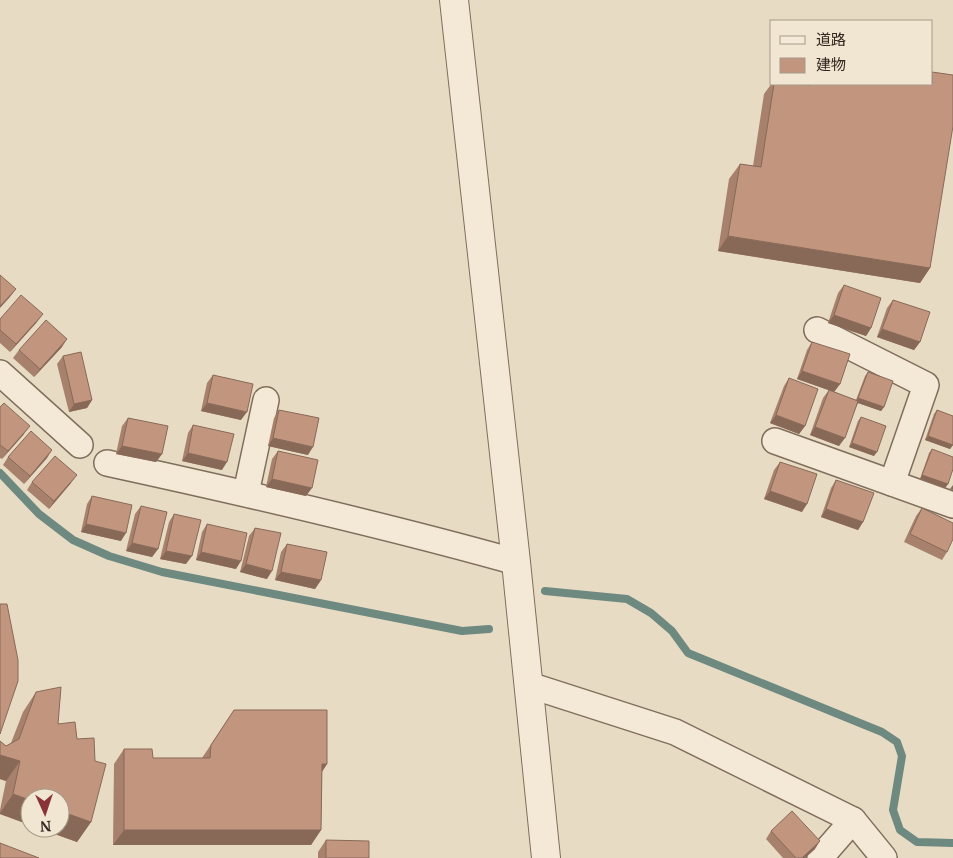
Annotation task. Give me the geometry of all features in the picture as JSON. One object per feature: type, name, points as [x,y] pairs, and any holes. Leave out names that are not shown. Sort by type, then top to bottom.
[{"type":"street","points":[[454,0],[516,562],[546,858]]},
{"type":"street","points":[[817,330],[926,384],[892,483]]},
{"type":"street","points":[[0,373],[80,445]]},
{"type":"street","points":[[246,493],[266,400]]},
{"type":"street","points":[[775,441],[953,505]]},
{"type":"street","points":[[107,463],[246,493],[403,531],[516,562]]},
{"type":"street","points":[[529,685],[675,732],[853,820],[884,858]]},
{"type":"street","points":[[820,858],[853,820]]},
{"type":"building","points":[[933,72],[953,75],[953,126],[930,268],[728,236],[740,164],[761,167],[774,85],[933,85]]},
{"type":"building","points":[[0,275],[16,289],[0,306]]},
{"type":"building","points":[[844,285],[881,298],[871,328],[834,315]]},
{"type":"building","points":[[21,295],[43,314],[16,344],[0,330],[0,319]]},
{"type":"building","points":[[893,300],[930,312],[920,342],[882,329]]},
{"type":"building","points":[[46,320],[67,339],[40,369],[19,350]]},
{"type":"building","points":[[812,342],[850,354],[840,384],[802,371]]},
{"type":"building","points":[[81,352],[92,400],[74,404],[63,356]]},
{"type":"building","points":[[868,372],[893,381],[884,407],[858,398]]},
{"type":"building","points":[[213,375],[253,384],[247,412],[207,403]]},
{"type":"building","points":[[789,378],[818,389],[805,426],[776,415]]},
{"type":"building","points":[[829,390],[858,401],[845,438],[815,427]]},
{"type":"building","points":[[4,403],[30,426],[8,451],[0,445],[0,407]]},
{"type":"building","points":[[279,410],[319,418],[313,447],[273,438]]},
{"type":"building","points":[[937,410],[953,416],[953,445],[928,436]]},
{"type":"building","points":[[861,417],[886,426],[877,452],[852,443]]},
{"type":"building","points":[[128,418],[168,426],[162,454],[122,446]]},
{"type":"building","points":[[193,425],[234,434],[227,462],[188,453]]},
{"type":"building","points":[[31,431],[52,450],[30,476],[8,457]]},
{"type":"building","points":[[932,449],[953,457],[953,469],[948,484],[922,475]]},
{"type":"building","points":[[278,451],[318,460],[312,488],[272,479]]},
{"type":"building","points":[[55,456],[77,475],[54,501],[32,482]]},
{"type":"building","points":[[780,462],[817,474],[807,504],[770,491]]},
{"type":"building","points":[[836,480],[874,493],[863,522],[826,509]]},
{"type":"building","points":[[92,496],[132,505],[126,533],[86,524]]},
{"type":"building","points":[[141,506],[167,512],[158,549],[132,543]]},
{"type":"building","points":[[922,508],[953,523],[953,539],[947,552],[910,534]]},
{"type":"building","points":[[174,514],[201,520],[192,556],[166,551]]},
{"type":"building","points":[[207,524],[247,533],[241,561],[201,552]]},
{"type":"building","points":[[255,528],[281,533],[272,571],[246,564]]},
{"type":"building","points":[[287,544],[327,552],[321,580],[281,572]]},
{"type":"building","points":[[0,604],[7,604],[18,660],[18,681],[0,734]]},
{"type":"building","points":[[61,687],[58,724],[75,722],[77,739],[94,738],[95,761],[106,764],[91,822],[70,815],[70,788],[20,788],[20,796],[13,794],[20,761],[0,755],[0,741],[6,746],[19,739],[36,692]]},
{"type":"building","points":[[234,710],[327,710],[327,764],[322,764],[321,830],[124,830],[124,749],[152,749],[153,758],[210,758],[211,745]]},
{"type":"building","points":[[792,811],[820,841],[802,858],[796,858],[771,831]]},
{"type":"building","points":[[326,840],[369,841],[369,858],[326,858]]},
{"type":"building","points":[[0,843],[39,858],[0,858]]},
{"type":"waterway","points":[[0,473],[39,514],[73,540],[109,556],[162,572],[462,631],[489,629]]},
{"type":"waterway","points":[[545,591],[627,599],[651,613],[672,631],[688,653],[882,732],[897,742],[902,756],[893,810],[900,830],[917,842],[953,843]]}]
